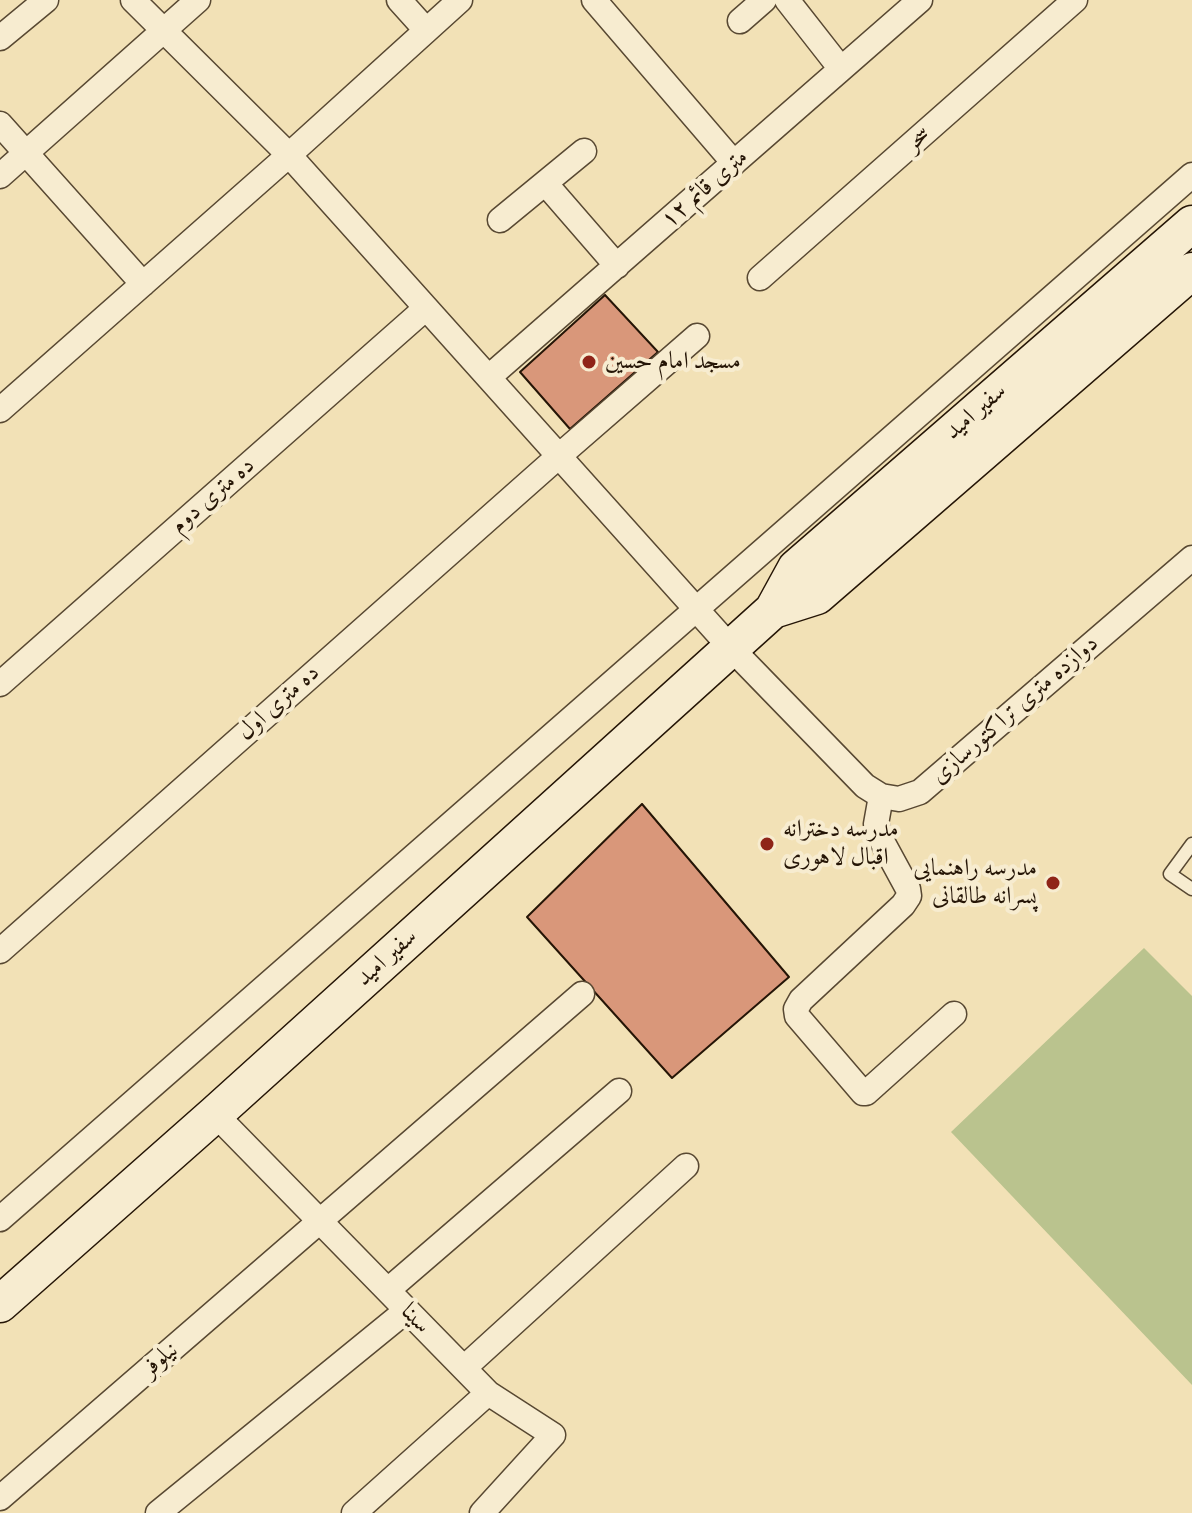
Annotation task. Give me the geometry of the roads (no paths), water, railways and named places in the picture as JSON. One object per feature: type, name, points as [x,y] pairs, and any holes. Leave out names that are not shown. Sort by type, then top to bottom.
[{"type":"main road","name":"سفیر امید","points":[[0,1304],[773,610],[796,568],[1192,224]]},
{"type":"main road","name":"سفیر امید","points":[[773,610],[817,596],[1192,271]]},
{"type":"street","points":[[0,38],[46,0]]},
{"type":"street","points":[[133,0],[289,155],[731,648],[865,786],[881,796],[876,824],[909,896],[801,1000],[796,1009],[797,1016],[866,1093],[954,1014]]},
{"type":"street","points":[[0,176],[198,0]]},
{"type":"street","points":[[399,0],[426,30]]},
{"type":"street","points":[[0,410],[460,0]]},
{"type":"street","points":[[594,0],[734,163]]},
{"type":"street","points":[[740,21],[764,0]]},
{"type":"street","points":[[787,0],[841,69]]},
{"type":"street","name":"۱۲ متری قائم","points":[[489,377],[920,0]]},
{"type":"street","name":"سحر","points":[[760,278],[1075,0]]},
{"type":"street","points":[[0,124],[143,284]]},
{"type":"street","points":[[500,220],[584,151]]},
{"type":"street","points":[[0,1219],[1192,175]]},
{"type":"street","points":[[545,183],[617,266]]},
{"type":"street","name":"ده متری دوم","points":[[0,684],[426,308]]},
{"type":"street","name":"ده متری اول","points":[[0,951],[697,336]]},
{"type":"street","name":"دوازده متری تراکتورسازی","points":[[881,796],[899,799],[920,792],[1189,565]]},
{"type":"street","name":"نیلوفر","points":[[0,1498],[582,994]]},
{"type":"street","points":[[388,1290],[619,1091]]},
{"type":"street","name":"سینا","points":[[215,1114],[488,1393],[553,1435],[482,1513]]},
{"type":"street","points":[[464,1368],[686,1166]]},
{"type":"street","points":[[158,1513],[407,1310]]},
{"type":"street","points":[[354,1513],[488,1393]]},
{"type":"lane","points":[[1192,844],[1170,874],[1192,889]]},
{"type":"place","name":"مسجد امام حسین","points":[[589,362]]},
{"type":"place","name":"مدرسه دخترانه اقبال لاهوری","points":[[767,844]]},
{"type":"place","name":"مدرسه راهنمایی پسرانه طالقانی","points":[[1053,883]]}]
